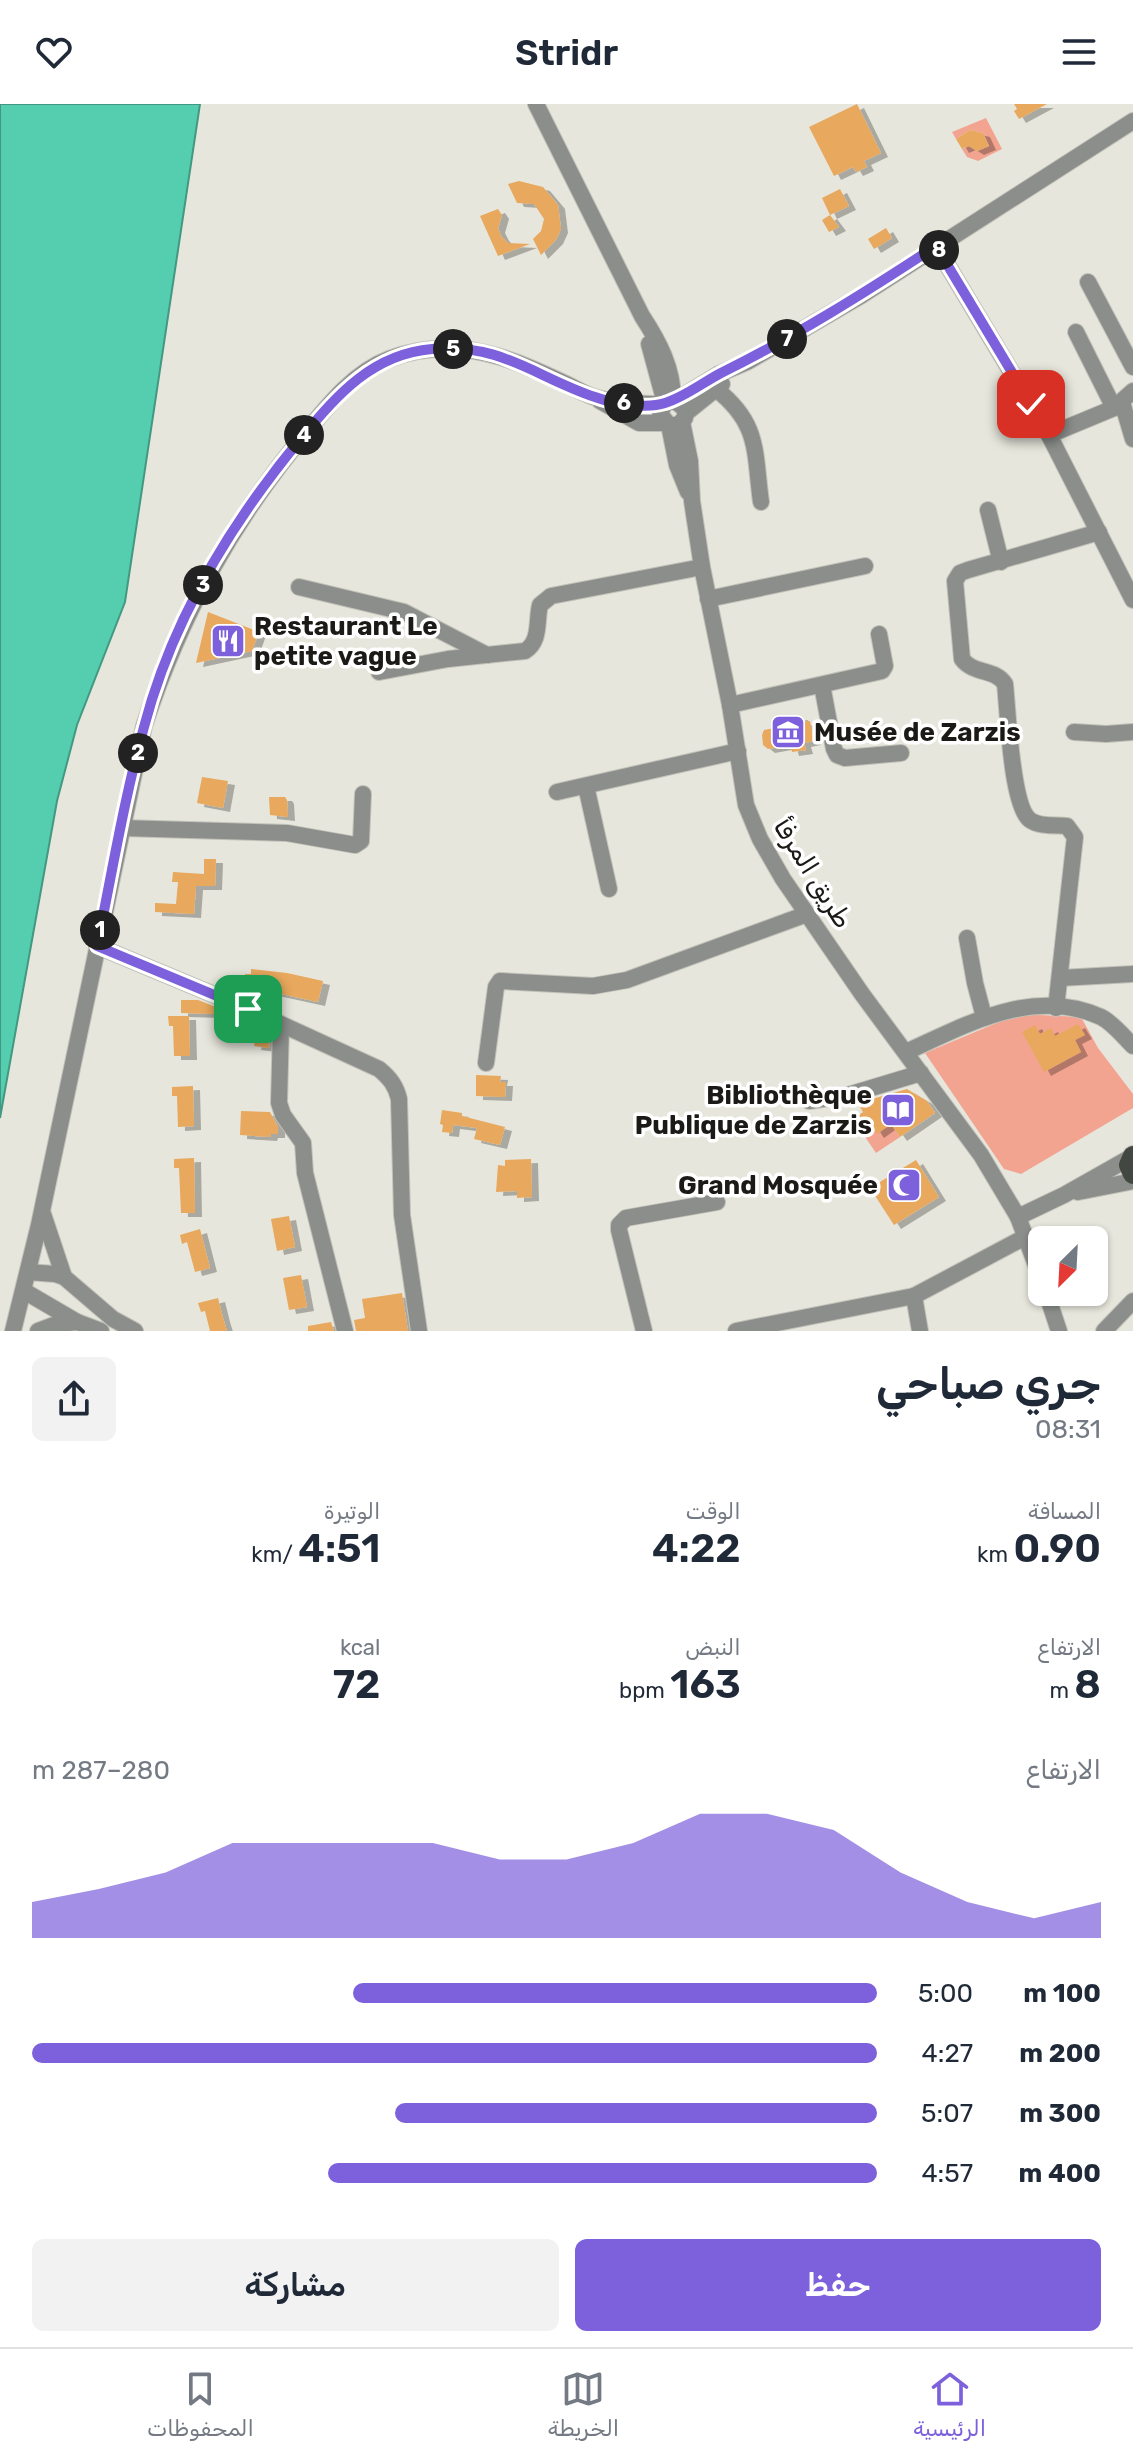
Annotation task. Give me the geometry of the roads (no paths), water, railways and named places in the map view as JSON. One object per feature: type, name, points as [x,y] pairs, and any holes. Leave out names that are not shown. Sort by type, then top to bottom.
[{"type":"main road","points":[[1133,1156],[1129,1165],[1133,1174]]},
{"type":"street","points":[[536,104],[642,316],[690,461],[692,501]]},
{"type":"street","points":[[596,398],[672,411],[719,374],[747,362],[862,295],[1133,121]]},
{"type":"street","points":[[936,246],[1049,435],[1133,600]]},
{"type":"street","points":[[1088,282],[1132,365]]},
{"type":"street","points":[[1076,332],[1123,400],[1133,439]]},
{"type":"street","points":[[13,1331],[144,726],[162,671],[221,550],[274,471],[351,383],[388,359],[431,349],[457,349],[485,352],[519,362],[596,398],[631,420],[657,439],[677,465],[692,501]]},
{"type":"street","points":[[631,420],[648,425],[716,389],[747,362]]},
{"type":"street","points":[[716,389],[746,419],[752,436],[761,502]]},
{"type":"street","points":[[1049,435],[1123,400]]},
{"type":"street","points":[[672,411],[677,465]]},
{"type":"street","name":"طريق المرفأ","points":[[692,501],[746,805],[760,839],[807,914],[981,1155],[1028,1239]]},
{"type":"street","points":[[988,510],[1001,562]]},
{"type":"street","points":[[1056,1008],[1075,837],[1067,826],[1035,823],[1024,814],[1015,781],[1005,684],[998,675],[966,664],[961,649],[955,593],[957,577],[968,570],[1099,532]]},
{"type":"street","points":[[708,599],[865,566]]},
{"type":"street","points":[[379,672],[525,651],[531,647],[536,636],[540,605],[551,596],[702,567]]},
{"type":"street","points":[[299,587],[404,612],[487,655]]},
{"type":"street","points":[[730,705],[882,671],[885,666],[879,634]]},
{"type":"street","points":[[822,685],[837,755],[845,758],[901,753]]},
{"type":"street","points":[[1074,732],[1133,732]]},
{"type":"street","points":[[557,792],[738,751]]},
{"type":"street","points":[[586,786],[609,889]]},
{"type":"street","points":[[122,828],[287,833],[355,845],[361,841],[363,794]]},
{"type":"street","points":[[486,1063],[496,987],[500,981],[593,986],[627,980],[807,914]]},
{"type":"street","points":[[967,938],[984,1017]]},
{"type":"street","points":[[97,946],[379,1069],[397,1088],[402,1215],[419,1331]]},
{"type":"street","points":[[1060,978],[1133,974]]},
{"type":"street","points":[[906,1052],[984,1017],[1017,1007],[1056,1008],[1100,1017],[1133,1046]]},
{"type":"street","points":[[281,1025],[279,1103],[283,1115],[303,1143],[305,1173],[345,1331]]},
{"type":"street","points":[[809,1101],[848,1095],[921,1073]]},
{"type":"street","points":[[1018,1217],[1133,1156]]},
{"type":"street","points":[[1064,1195],[1133,1181]]},
{"type":"street","points":[[644,1331],[619,1225],[626,1218],[717,1202]]},
{"type":"street","points":[[42,1208],[51,1243],[66,1279],[64,1298],[50,1308]]},
{"type":"street","points":[[736,1331],[914,1296],[1027,1236]]},
{"type":"street","points":[[28,1272],[55,1274],[66,1279],[113,1319],[135,1331]]},
{"type":"street","points":[[24,1291],[50,1308],[101,1331]]},
{"type":"street","points":[[914,1296],[920,1331]]},
{"type":"street","points":[[1104,1331],[1133,1301]]},
{"type":"street","points":[[1051,1306],[1059,1331]]},
{"type":"street","points":[[38,1331],[77,1322]]},
{"type":"place","name":"Restaurant Le petite vague","points":[[228,641]]},
{"type":"place","name":"Musée de Zarzis","points":[[788,732]]},
{"type":"place","name":"Bibliothèque Publique de Zarzis","points":[[898,1110]]},
{"type":"place","name":"Grand Mosquée","points":[[904,1185]]}]
